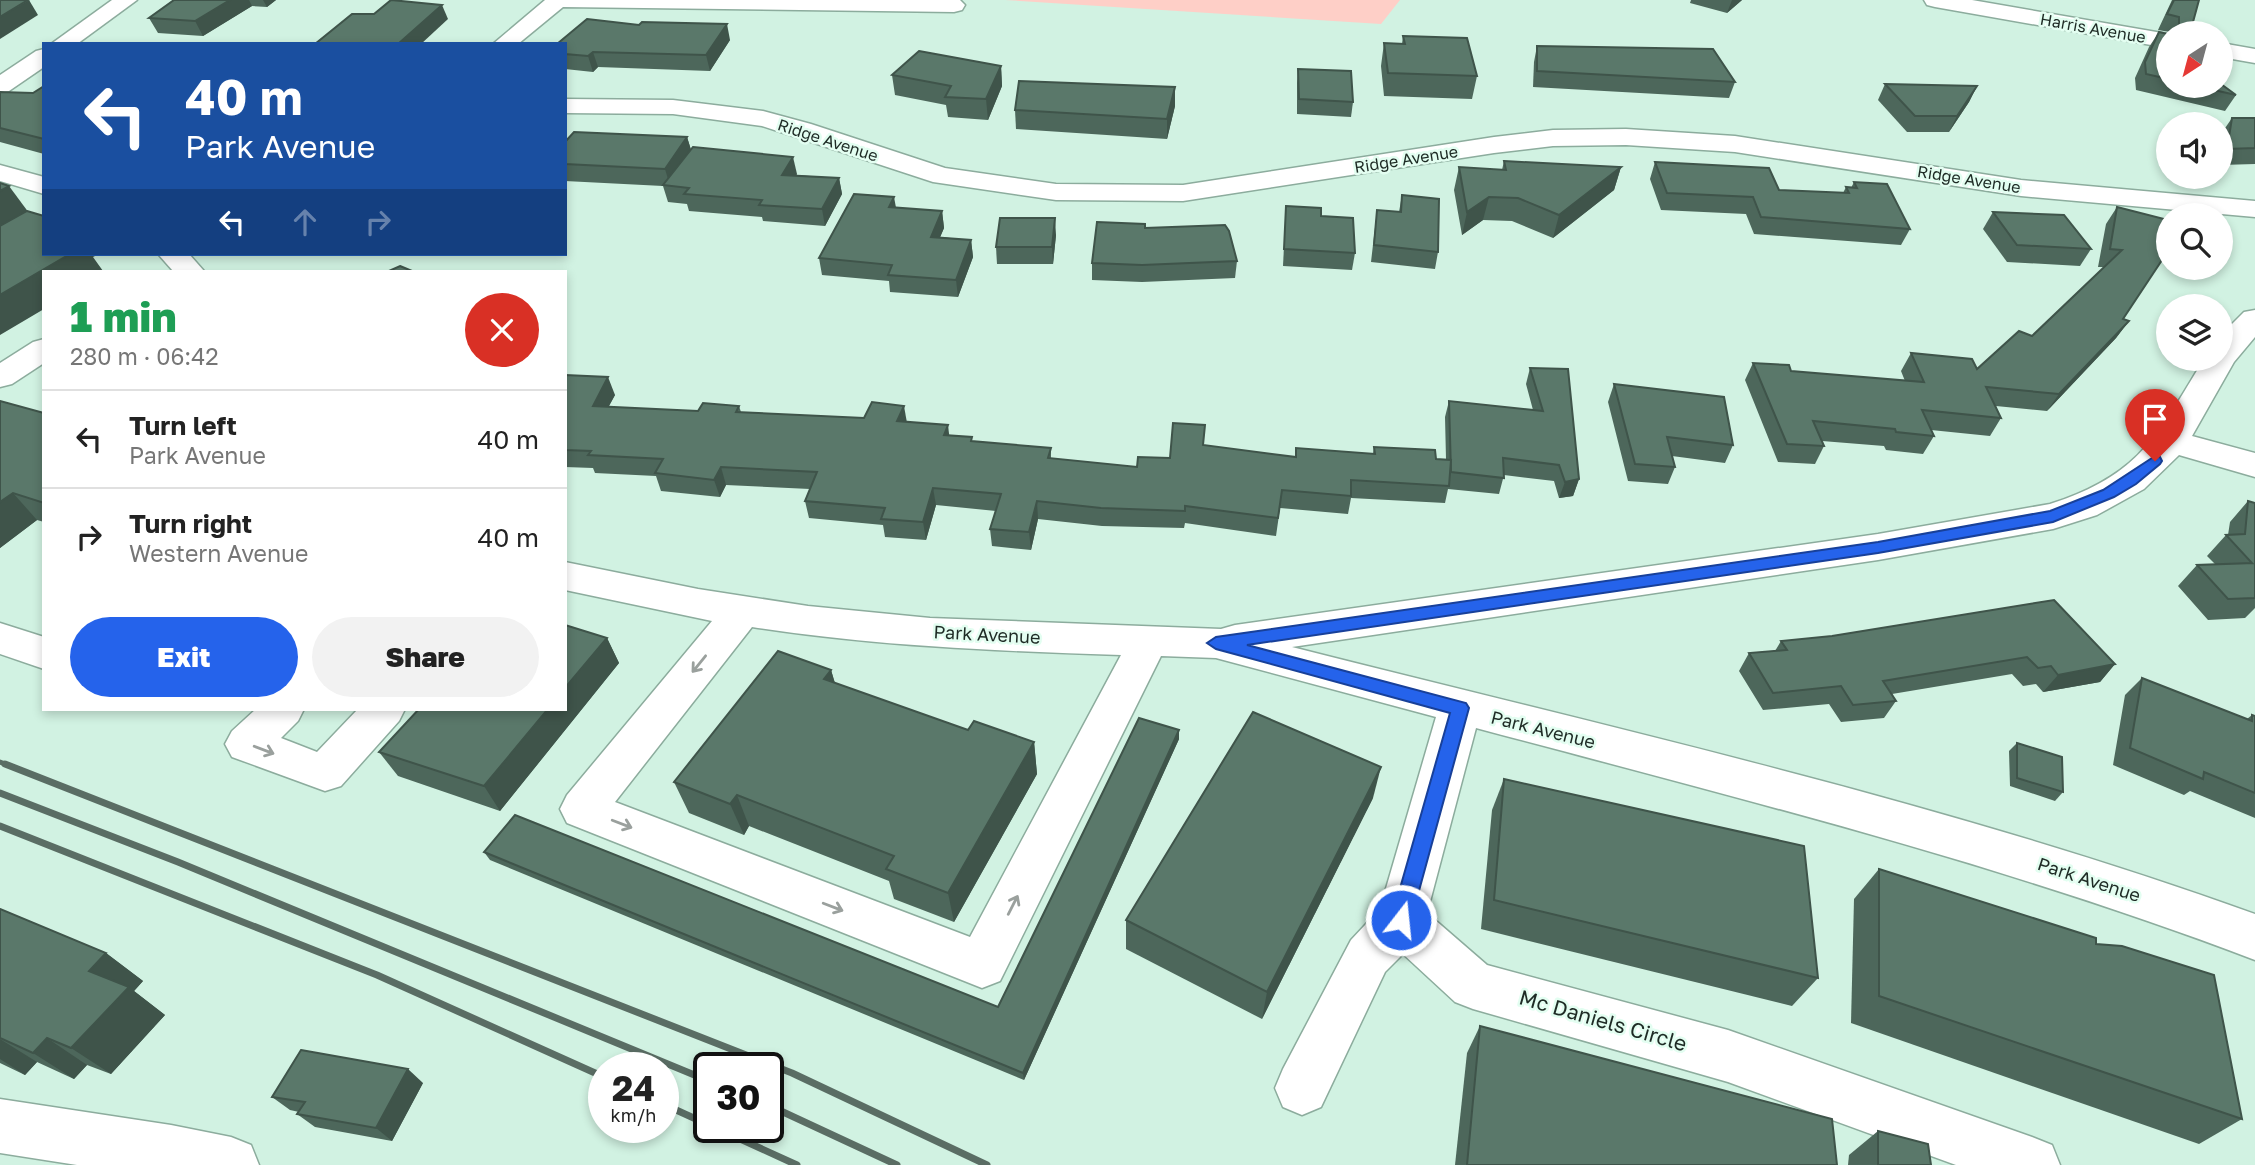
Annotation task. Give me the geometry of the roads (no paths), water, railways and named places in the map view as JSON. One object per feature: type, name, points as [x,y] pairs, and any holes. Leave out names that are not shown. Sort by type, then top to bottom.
[{"type":"street","points":[[65,42],[126,0]]},
{"type":"street","points":[[507,42],[557,0],[954,5]]},
{"type":"street","name":"Harris Avenue","points":[[1935,0],[2156,39]]},
{"type":"street","points":[[2233,52],[2255,56]]},
{"type":"street","points":[[0,86],[42,58]]},
{"type":"street","name":"Ridge Avenue","points":[[567,106],[673,107],[763,118],[813,132],[932,173],[978,183],[1056,192],[1183,193],[1494,145],[1553,138],[1626,137],[1735,144],[2035,189],[2127,200],[2255,209]]},
{"type":"street","points":[[2233,341],[2255,319]]},
{"type":"street","points":[[0,377],[42,350]]},
{"type":"street","points":[[1216,643],[1878,547],[2053,516],[2084,506],[2131,481],[2171,442],[2212,371]]},
{"type":"street","points":[[2171,442],[2255,465]]},
{"type":"street","name":"Park Avenue","points":[[567,576],[684,602],[808,621],[930,633],[1216,643],[1888,819],[2016,857],[2193,914],[2255,937]]},
{"type":"street","points":[[742,611],[583,809],[982,965],[1149,641]]},
{"type":"street","points":[[1302,1088],[1368,957],[1401,920],[1460,708]]},
{"type":"street","points":[[280,711],[247,744],[324,773],[382,711]]},
{"type":"street","name":"Mc Daniels Circle","points":[[1401,920],[1473,985],[1728,1056],[2032,1165]]},
{"type":"street","points":[[0,1126],[171,1152],[231,1165]]},
{"type":"railway","points":[[0,762],[5,764]]},
{"type":"railway","points":[[5,764],[792,1073],[987,1165]]},
{"type":"railway","points":[[5,764],[10,766]]},
{"type":"railway","points":[[0,793],[178,862],[693,1074]]},
{"type":"railway","points":[[0,826],[377,975],[588,1070]]},
{"type":"railway","points":[[679,1111],[693,1118]]},
{"type":"railway","points":[[784,1112],[897,1165]]},
{"type":"railway","points":[[749,1143],[797,1165]]}]
